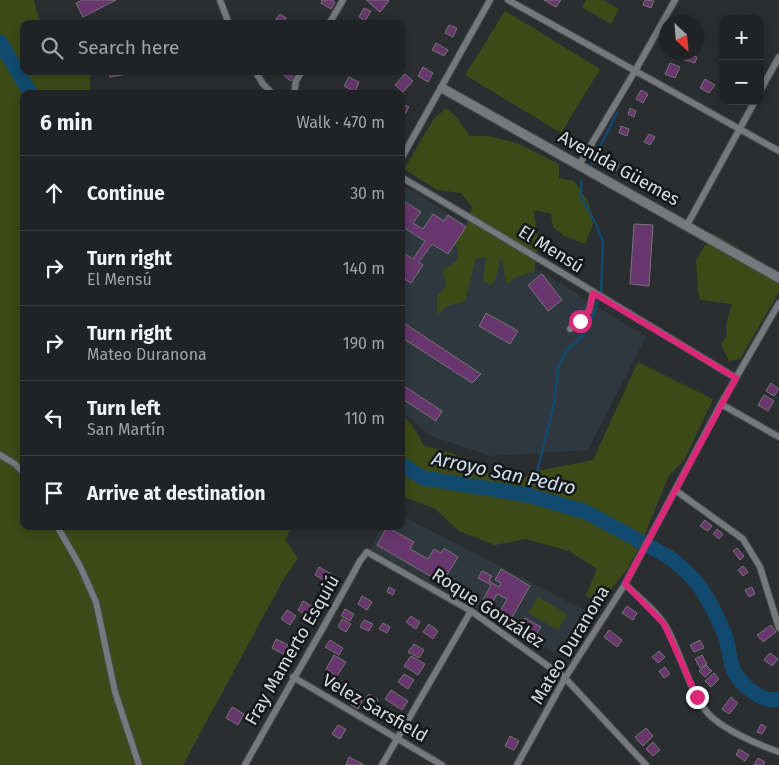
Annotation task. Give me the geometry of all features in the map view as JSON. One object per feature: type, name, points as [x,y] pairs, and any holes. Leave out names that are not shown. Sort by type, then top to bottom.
[{"type":"main road","name":"Avenida Güemes","points":[[442,88],[779,278]]},
{"type":"street","points":[[220,0],[228,20]]},
{"type":"street","points":[[332,20],[343,0]]},
{"type":"street","points":[[405,152],[490,0]]},
{"type":"street","points":[[508,0],[779,151]]},
{"type":"street","points":[[579,165],[675,0]]},
{"type":"street","points":[[764,84],[779,56]]},
{"type":"street","points":[[257,75],[269,90]]},
{"type":"street","points":[[295,90],[296,81],[300,75]]},
{"type":"street","points":[[687,225],[753,105]]},
{"type":"street","name":"El Mensú","points":[[405,179],[736,378]]},
{"type":"street","points":[[570,330],[589,311],[593,293]]},
{"type":"street","name":"Mateo Duranona","points":[[517,765],[565,678],[625,584],[721,404],[779,303]]},
{"type":"street","points":[[721,404],[779,437]]},
{"type":"street","points":[[0,455],[20,469]]},
{"type":"street","points":[[675,490],[743,539],[760,567],[779,628]]},
{"type":"street","points":[[58,530],[80,566],[96,602],[115,692],[139,765]]},
{"type":"street","name":"Roque González","points":[[367,552],[471,611],[565,678],[646,765]]},
{"type":"street","name":"Fray Mamerto Esquiú","points":[[245,765],[360,561],[367,552]]},
{"type":"street","points":[[625,584],[664,624],[697,697],[707,713],[721,724],[750,741],[779,752]]},
{"type":"street","points":[[382,765],[471,611]]},
{"type":"street","name":"Velez Sarsfield","points":[[293,678],[442,765]]},
{"type":"shaded area","points":[[405,186],[646,337],[588,450],[491,456],[431,436],[405,414]]},
{"type":"shaded area","points":[[405,517],[588,612],[560,656],[371,549],[379,530],[405,530]]},
{"type":"green space","points":[[0,0],[34,0],[41,20],[20,20],[20,75],[90,75],[90,90],[20,90],[20,530],[291,530],[285,540],[298,558],[282,582],[183,765],[0,765]]},
{"type":"green space","points":[[586,0],[603,0],[619,9],[611,24],[582,7]]},
{"type":"green space","points":[[505,11],[600,69],[561,133],[465,75]]},
{"type":"green space","points":[[446,108],[458,119],[470,136],[488,136],[517,143],[559,164],[559,178],[574,181],[588,201],[593,224],[585,244],[564,236],[553,227],[551,214],[534,210],[538,244],[534,272],[515,277],[507,285],[501,256],[495,282],[490,285],[483,280],[486,257],[476,258],[465,301],[447,306],[437,315],[437,296],[446,286],[443,270],[457,261],[458,247],[454,245],[466,227],[472,207],[461,193],[437,190],[405,170],[433,120]]},
{"type":"green space","points":[[713,233],[779,272],[779,292],[740,359],[729,361],[721,345],[727,334],[726,325],[732,304],[700,300],[698,291],[696,260]]},
{"type":"green space","points":[[638,362],[713,399],[685,459],[669,476],[641,543],[628,568],[600,603],[586,596],[597,569],[569,551],[526,539],[495,545],[459,531],[434,508],[405,497],[405,417],[423,445],[454,454],[490,473],[523,478],[537,471],[593,460]]},
{"type":"green space","points":[[538,597],[567,614],[558,630],[528,613]]},
{"type":"building","points":[[83,0],[116,0],[83,17],[76,3]]},
{"type":"building","points":[[322,0],[332,0],[335,2],[331,9],[321,3]]},
{"type":"building","points":[[366,0],[388,0],[389,1],[380,12]]},
{"type":"building","points":[[544,0],[561,0],[556,7]]},
{"type":"building","points":[[645,0],[654,1],[651,8],[643,5]]},
{"type":"building","points":[[364,8],[371,11],[366,20],[359,17]]},
{"type":"building","points":[[280,14],[286,18],[284,20],[276,19]]},
{"type":"building","points":[[449,25],[457,28],[453,37],[445,33]]},
{"type":"building","points":[[436,43],[448,50],[444,56],[432,50]]},
{"type":"building","points":[[685,60],[696,60],[695,63]]},
{"type":"building","points":[[670,63],[680,67],[675,78],[665,74]]},
{"type":"building","points":[[423,67],[433,73],[428,82],[418,76]]},
{"type":"building","points":[[405,74],[413,81],[405,90],[401,90],[395,85]]},
{"type":"building","points":[[295,75],[296,76],[291,81],[284,76]]},
{"type":"building","points":[[349,77],[359,82],[356,90],[344,86]]},
{"type":"building","points":[[705,79],[715,85],[709,93],[700,88]]},
{"type":"building","points":[[641,90],[648,94],[643,103],[636,99]]},
{"type":"building","points":[[405,105],[409,107],[405,114]]},
{"type":"building","points":[[630,108],[636,111],[634,117],[628,114]]},
{"type":"building","points":[[621,126],[629,129],[627,136],[619,133]]},
{"type":"building","points":[[649,134],[655,137],[650,145],[644,142]]},
{"type":"building","points":[[613,162],[619,165],[616,171],[610,168]]},
{"type":"building","points":[[405,202],[421,212],[413,223],[423,229],[433,214],[444,221],[448,215],[466,227],[448,254],[432,244],[419,262],[423,265],[411,283],[405,279],[405,254],[413,259],[425,241],[405,228]]},
{"type":"building","points":[[634,224],[653,225],[649,286],[630,284]]},
{"type":"building","points":[[542,274],[562,300],[548,311],[528,285]]},
{"type":"building","points":[[486,313],[518,331],[510,344],[479,326]]},
{"type":"building","points":[[405,324],[481,374],[472,383],[405,340]]},
{"type":"building","points":[[771,383],[779,389],[774,396],[766,391]]},
{"type":"building","points":[[405,387],[442,411],[436,421],[405,401]]},
{"type":"building","points":[[764,395],[774,401],[768,411],[758,405]]},
{"type":"building","points":[[705,520],[712,526],[708,531],[700,526]]},
{"type":"building","points":[[717,529],[723,534],[719,539],[713,534]]},
{"type":"building","points":[[385,530],[392,530],[414,542],[410,549],[428,559],[434,549],[441,553],[444,548],[458,557],[442,583],[377,545]]},
{"type":"building","points":[[737,548],[744,556],[740,560],[733,551]]},
{"type":"building","points":[[743,566],[748,572],[743,576],[738,570]]},
{"type":"building","points":[[319,567],[335,576],[331,584],[315,575]]},
{"type":"building","points":[[501,569],[530,586],[511,619],[499,613],[507,599],[497,594],[491,605],[483,600],[491,585],[478,578],[482,571],[492,576],[489,581],[499,587],[501,583],[495,580]]},
{"type":"building","points":[[389,587],[395,590],[393,595],[387,592]]},
{"type":"building","points":[[752,587],[755,594],[749,597],[745,590]]},
{"type":"building","points":[[362,596],[372,602],[367,610],[358,604]]},
{"type":"building","points":[[303,601],[315,608],[310,617],[298,610]]},
{"type":"building","points":[[627,606],[637,613],[633,620],[622,613]]},
{"type":"building","points":[[345,609],[354,614],[350,621],[341,616]]},
{"type":"building","points":[[287,610],[296,616],[290,625],[281,619]]},
{"type":"building","points":[[411,616],[420,622],[416,629],[406,622]]},
{"type":"building","points":[[525,618],[541,627],[533,639],[517,630]]},
{"type":"building","points":[[342,619],[351,624],[346,632],[338,627]]},
{"type":"building","points":[[364,620],[373,624],[369,631],[360,627]]},
{"type":"building","points":[[383,623],[390,627],[387,633],[379,629]]},
{"type":"building","points":[[429,624],[438,631],[433,639],[423,632]]},
{"type":"building","points":[[771,625],[776,632],[763,642],[757,635]]},
{"type":"building","points":[[609,630],[622,640],[617,647],[604,637]]},
{"type":"building","points":[[276,639],[288,645],[283,654],[272,648]]},
{"type":"building","points":[[330,640],[343,648],[339,655],[325,647]]},
{"type":"building","points":[[700,640],[704,648],[694,652],[690,645]]},
{"type":"building","points":[[414,644],[424,650],[419,658],[408,652]]},
{"type":"building","points":[[659,651],[665,657],[658,663],[652,657]]},
{"type":"building","points":[[770,653],[778,659],[772,666],[764,660]]},
{"type":"building","points":[[334,655],[346,662],[337,676],[326,669]]},
{"type":"building","points":[[702,655],[707,664],[700,668],[695,659]]},
{"type":"building","points":[[411,656],[425,664],[418,675],[404,666]]},
{"type":"building","points":[[706,665],[712,671],[705,677],[699,671]]},
{"type":"building","points":[[665,667],[670,674],[664,678],[659,671]]},
{"type":"building","points":[[714,673],[719,679],[711,687],[705,681]]},
{"type":"building","points":[[404,674],[414,680],[408,689],[398,682]]},
{"type":"building","points":[[391,690],[408,701],[402,710],[385,699]]},
{"type":"building","points":[[369,694],[378,700],[374,707],[364,700]]},
{"type":"building","points":[[355,697],[362,701],[358,709],[351,705]]},
{"type":"building","points":[[731,697],[738,703],[729,714],[722,709]]},
{"type":"building","points":[[377,704],[390,711],[385,718],[373,711]]},
{"type":"building","points":[[232,707],[244,714],[238,725],[226,718]]},
{"type":"building","points":[[761,724],[766,727],[762,734],[757,732]]},
{"type":"building","points":[[338,725],[346,729],[340,739],[332,734]]},
{"type":"building","points":[[646,728],[653,736],[643,746],[635,737]]},
{"type":"building","points":[[510,736],[519,741],[514,750],[505,746]]},
{"type":"building","points":[[653,742],[660,750],[653,756],[646,749]]},
{"type":"building","points":[[739,749],[749,755],[745,761],[736,755]]},
{"type":"building","points":[[349,757],[363,764],[363,765],[346,765]]},
{"type":"building","points":[[758,758],[765,762],[763,765],[754,765]]},
{"type":"waterway","name":"Arroyo San Pedro","points":[[0,42],[29,90]]},
{"type":"waterway","points":[[591,165],[617,113]]},
{"type":"waterway","points":[[581,181],[581,197],[596,224],[603,242],[601,293]]},
{"type":"waterway","points":[[527,495],[538,468],[554,403],[558,368],[566,351],[584,334],[594,314],[597,302]]},
{"type":"waterway","name":"Arroyo San Pedro","points":[[405,467],[423,478],[527,495],[586,512],[669,557],[693,578],[707,598],[725,635],[736,675],[752,692],[759,696],[772,700],[779,699]]},
{"type":"route","points":[[580,321],[589,311],[593,293],[736,378],[625,584],[664,624],[697,697]]}]
